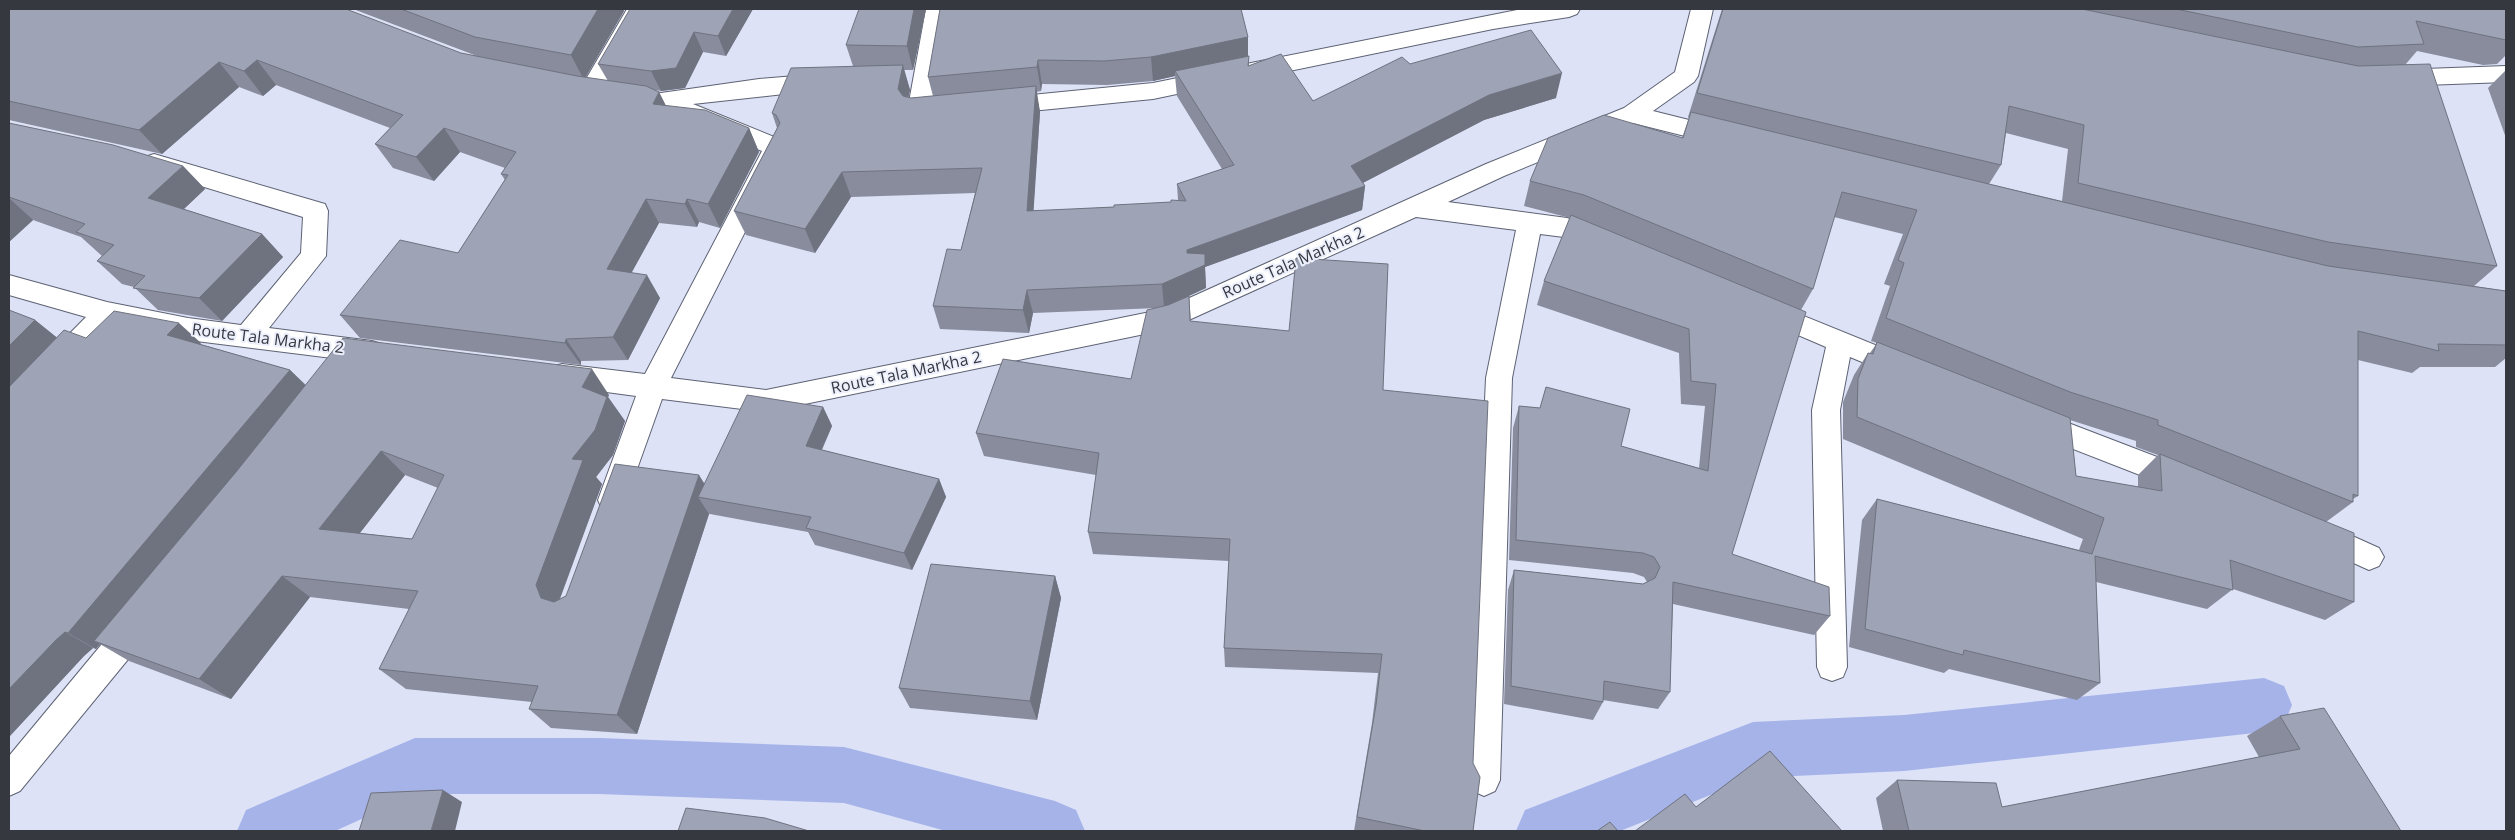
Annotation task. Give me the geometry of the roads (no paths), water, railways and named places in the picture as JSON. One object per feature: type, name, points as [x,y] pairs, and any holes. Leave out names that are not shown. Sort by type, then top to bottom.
[{"type":"street","points":[[603,525],[653,386],[776,146],[662,101],[581,89],[638,9]]},
{"type":"street","points":[[937,9],[915,80],[919,113],[1153,92],[1493,21],[1568,9]]},
{"type":"street","name":"Route Tala Markha 2","points":[[534,371],[766,401],[1169,319],[1495,170],[1632,114],[1686,76],[1702,9]]},
{"type":"street","points":[[2377,79],[2506,74]]},
{"type":"street","points":[[662,101],[759,87],[838,80]]},
{"type":"street","points":[[1632,114],[1748,142]]},
{"type":"street","points":[[128,156],[316,211],[313,256],[247,336]]},
{"type":"street","points":[[1414,207],[1567,228],[1622,250]]},
{"type":"street","points":[[1484,780],[1490,572],[1499,378],[1530,223]]},
{"type":"street","name":"Route Tala Markha 2","points":[[9,285],[107,312],[188,329],[398,355]]},
{"type":"street","points":[[1740,300],[1927,378]]},
{"type":"street","points":[[9,414],[107,312]]},
{"type":"street","points":[[1832,667],[1826,410],[1840,342]]},
{"type":"street","points":[[342,373],[360,350]]},
{"type":"street","points":[[2016,414],[2201,487]]},
{"type":"street","points":[[2294,523],[2369,557]]},
{"type":"street","points":[[1490,572],[1519,576]]},
{"type":"street","points":[[9,780],[153,606]]},
{"type":"waterway","points":[[1546,831],[1753,750],[1904,743],[2264,705]]},
{"type":"waterway","points":[[267,831],[415,766],[599,766],[844,775],[1055,831]]}]
